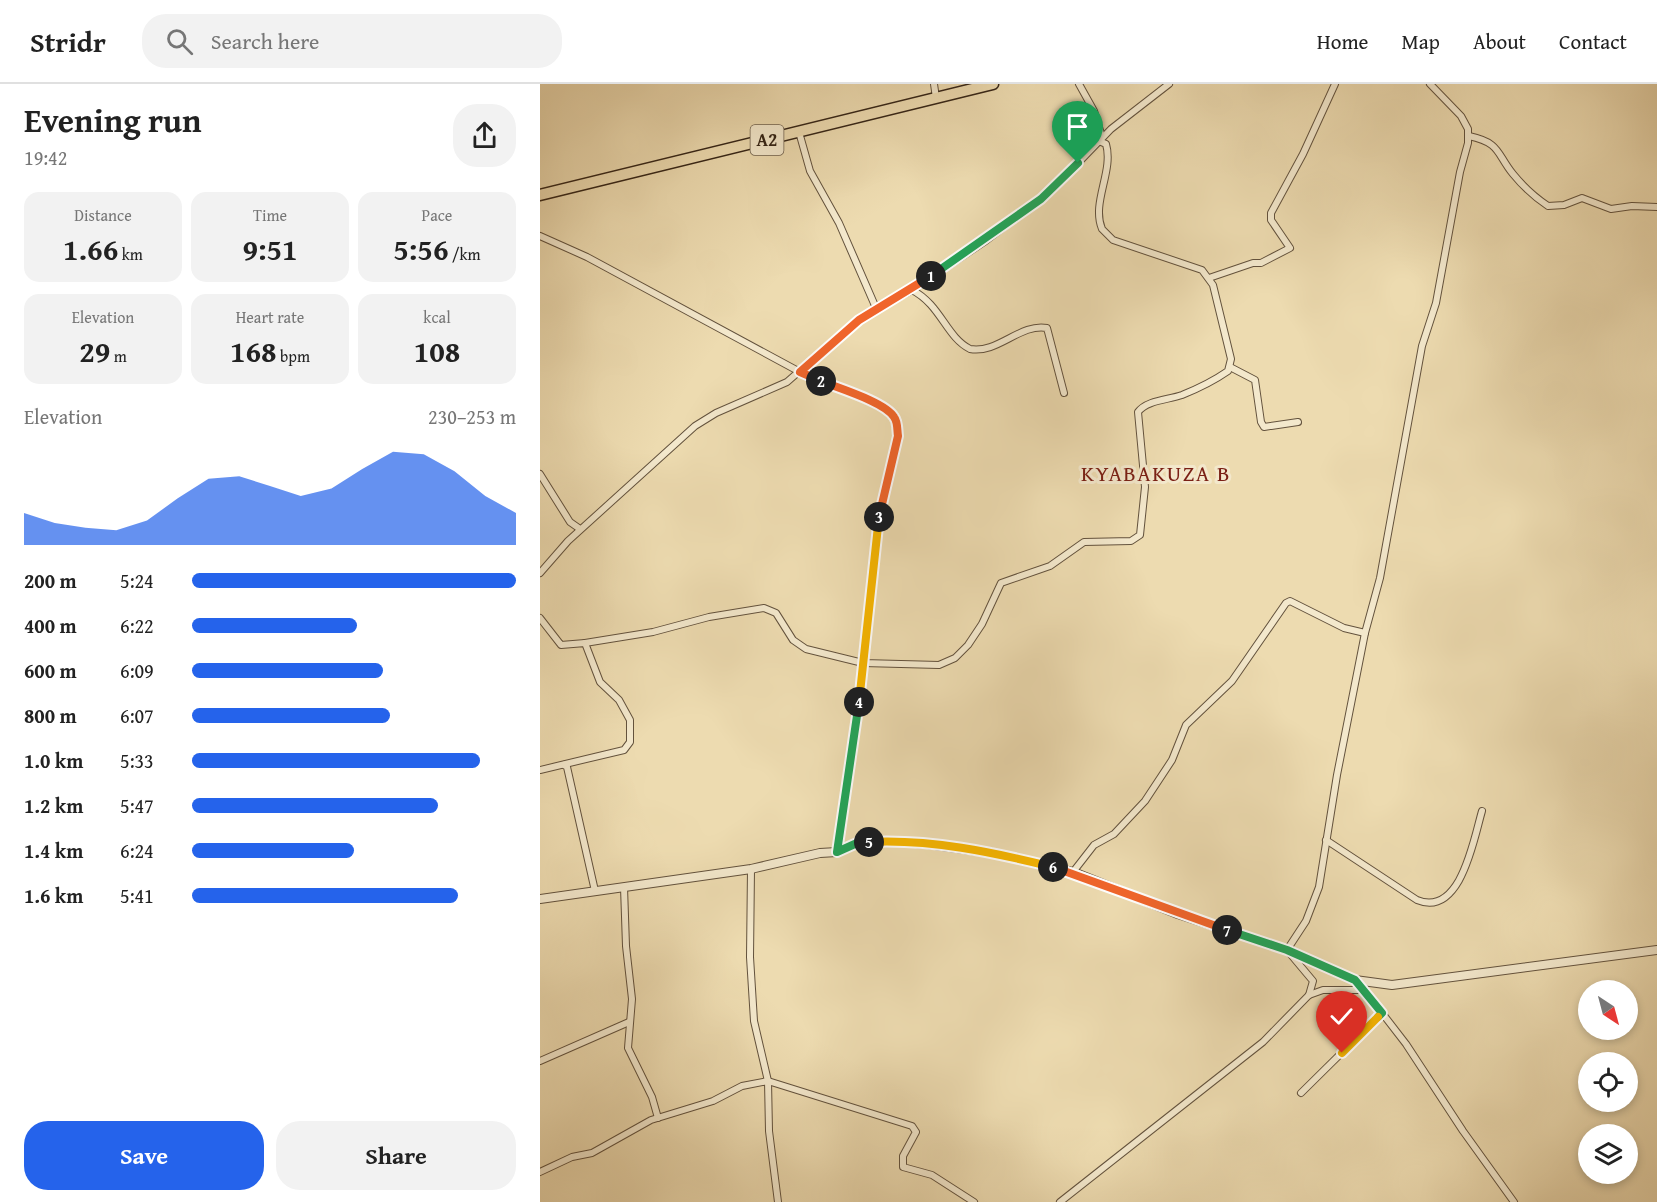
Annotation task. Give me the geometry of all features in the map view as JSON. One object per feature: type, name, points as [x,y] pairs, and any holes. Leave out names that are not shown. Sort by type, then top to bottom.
[{"type":"highway","name":"A2","points":[[540,195],[993,84]]},
{"type":"street","points":[[934,84],[936,98]]},
{"type":"street","points":[[540,618],[561,645],[654,632],[709,617],[764,608],[776,613],[799,646],[863,663],[928,665],[948,662],[968,645],[982,624],[1000,583],[1050,567],[1090,541],[1126,541],[1137,538],[1142,531],[1145,487],[1138,417],[1140,410],[1184,394],[1220,376],[1230,367],[1232,359],[1220,309],[1209,278],[1196,266],[1113,240],[1107,236],[1100,224],[1108,151],[1106,144],[1100,139],[1094,111],[1079,84]]},
{"type":"street","points":[[540,573],[568,540],[695,426],[716,413],[787,382],[876,308],[912,290],[1041,199],[1059,184],[1100,139],[1169,84]]},
{"type":"street","points":[[1209,278],[1253,263],[1261,263],[1290,248],[1271,220],[1272,213],[1303,154],[1335,84]]},
{"type":"street","points":[[1287,950],[1314,902],[1365,633],[1380,578],[1422,346],[1434,310],[1469,136],[1458,112],[1430,84]]},
{"type":"street","points":[[799,132],[810,171],[839,223],[876,308]]},
{"type":"street","points":[[1469,136],[1481,139],[1501,152],[1515,176],[1548,206],[1564,205],[1582,198],[1611,209],[1632,206],[1657,207]]},
{"type":"street","points":[[540,236],[587,257],[800,372],[883,407],[893,415],[897,422],[898,436],[878,524],[863,663],[837,852]]},
{"type":"street","points":[[912,290],[926,297],[954,334],[970,349],[982,349],[1035,328],[1047,328],[1064,393]]},
{"type":"street","points":[[1230,367],[1255,380],[1264,427],[1298,422]]},
{"type":"street","points":[[540,474],[570,522],[580,529]]},
{"type":"street","points":[[568,540],[570,522]]},
{"type":"street","points":[[1073,872],[1094,845],[1114,834],[1145,801],[1172,760],[1186,725],[1232,681],[1286,603],[1290,601],[1344,628],[1365,633]]},
{"type":"street","points":[[540,770],[621,751],[630,742],[630,720],[625,708],[600,682],[585,643]]},
{"type":"street","points":[[564,765],[567,767],[577,803],[595,891]]},
{"type":"street","points":[[1326,840],[1417,900],[1430,902],[1446,896],[1458,884],[1482,811]]},
{"type":"street","points":[[540,899],[751,869],[820,853],[837,852],[857,843],[928,844],[993,853],[1073,872],[1178,914],[1287,950],[1355,980],[1381,985],[1657,950]]},
{"type":"street","points":[[751,869],[750,957],[754,1021],[768,1081],[769,1131],[778,1202]]},
{"type":"street","points":[[624,887],[626,946],[632,999],[628,1048],[652,1097],[658,1118]]},
{"type":"street","points":[[1287,950],[1313,981],[1309,995]]},
{"type":"street","points":[[1355,980],[1406,1044],[1462,1131],[1514,1202]]},
{"type":"street","points":[[1060,1202],[1263,1042],[1309,995],[1323,990],[1365,990]]},
{"type":"street","points":[[1301,1093],[1382,1013]]},
{"type":"street","points":[[540,1062],[629,1022]]},
{"type":"street","points":[[540,1172],[572,1157],[592,1154],[606,1143],[658,1118],[713,1101],[742,1086],[768,1081],[912,1126],[916,1132],[903,1156],[903,1167],[932,1175],[974,1202]]},
{"type":"district","name":"KYABAKUZA B","points":[[1156,473]]},
{"type":"route","points":[[1078,163],[1059,184],[984,242],[912,290],[876,308],[859,320],[800,372],[883,407],[893,415],[897,422],[898,436],[878,524],[855,732],[837,852],[857,843],[892,841],[993,853],[1052,866],[1083,876],[1178,914],[1287,950],[1355,980],[1382,1013],[1342,1053]]}]
